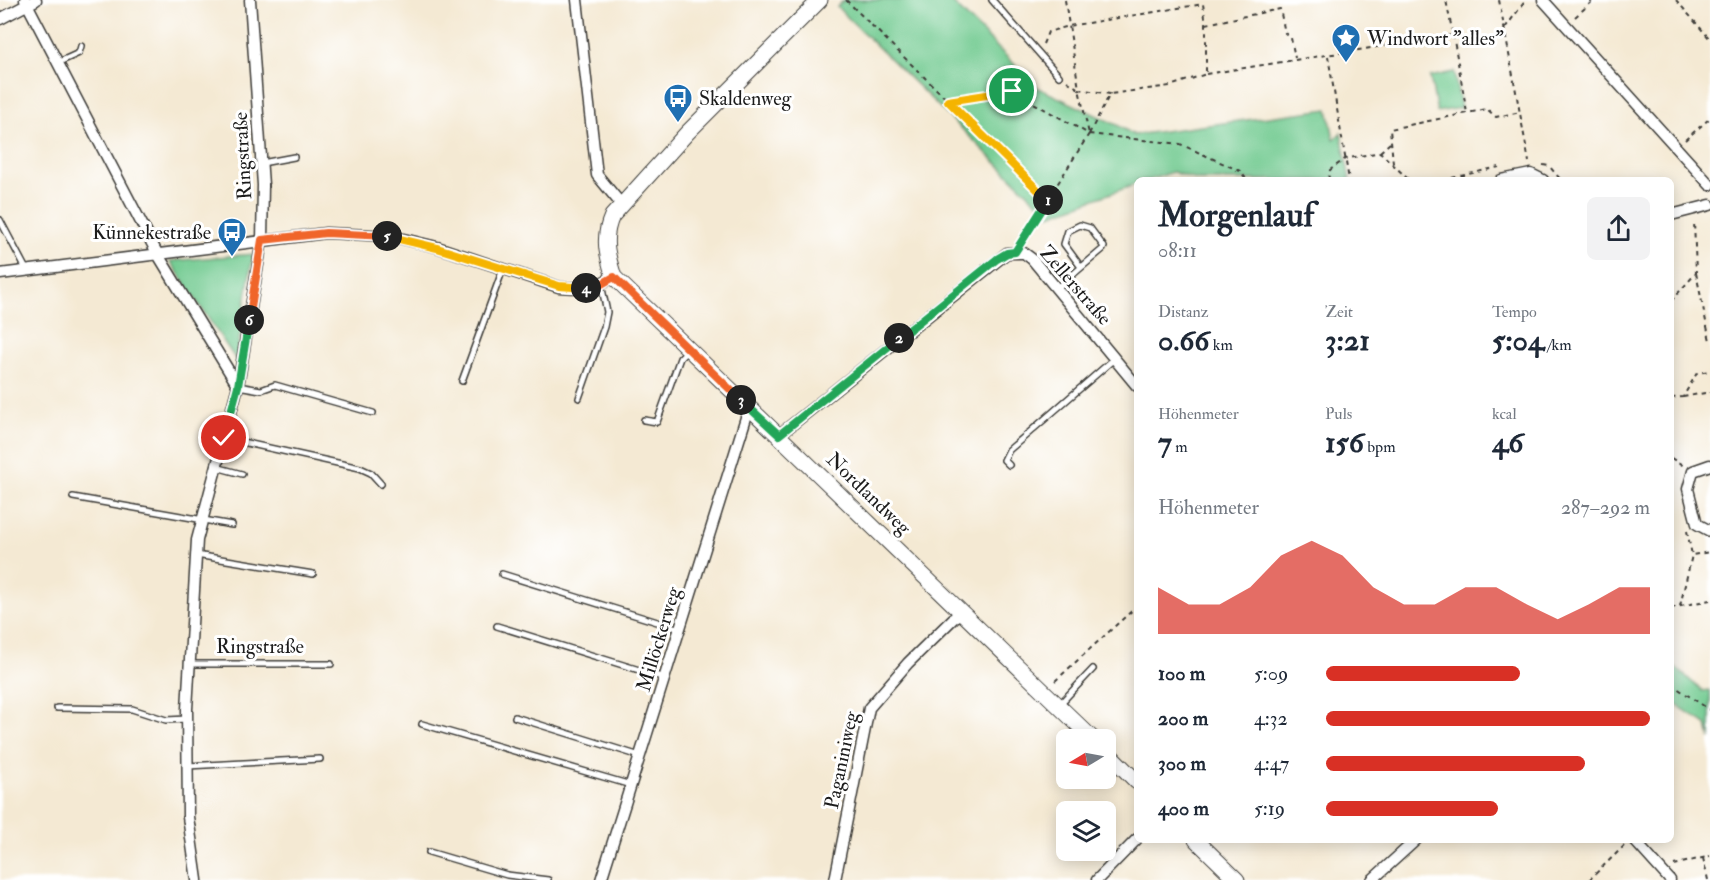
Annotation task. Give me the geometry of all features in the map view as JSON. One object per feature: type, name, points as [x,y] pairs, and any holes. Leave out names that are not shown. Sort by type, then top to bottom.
[{"type":"street","name":"Ringstraße","points":[[197,880],[188,817],[187,766],[189,664],[196,555],[202,522],[238,386],[262,240],[262,163],[250,0]]},
{"type":"street","points":[[577,0],[597,175],[621,204]]},
{"type":"street","points":[[0,274],[326,233],[391,236],[559,286],[578,289],[608,281],[605,230],[621,204],[820,0]]},
{"type":"street","points":[[1544,0],[1710,185]]},
{"type":"street","points":[[0,19],[29,2],[57,63],[157,253],[238,386]]},
{"type":"street","points":[[1516,177],[1531,174],[1537,177]]},
{"type":"street","points":[[1674,214],[1710,205]]},
{"type":"street","name":"Zellerstraße","points":[[779,435],[1007,253],[1024,253],[1032,259],[1134,382]]},
{"type":"street","name":"Nordlandweg","points":[[608,281],[689,349],[1083,729]]},
{"type":"street","name":"Millöckerweg","points":[[601,880],[749,408]]},
{"type":"street","points":[[1710,465],[1693,471],[1689,489],[1697,524],[1710,531]]},
{"type":"street","name":"Paganiniweg","points":[[835,880],[869,708],[908,663],[961,611]]},
{"type":"street","points":[[1116,761],[1134,779]]},
{"type":"street","points":[[1097,880],[1134,842]]},
{"type":"street","points":[[1199,843],[1237,880]]},
{"type":"street","points":[[1372,880],[1413,843]]},
{"type":"street","points":[[1638,843],[1670,880]]},
{"type":"lane","points":[[992,0],[1059,76]]},
{"type":"lane","points":[[57,63],[79,53],[81,46]]},
{"type":"lane","points":[[262,163],[294,157]]},
{"type":"lane","points":[[0,220],[27,271]]},
{"type":"lane","points":[[1057,288],[1104,247],[1102,240],[1090,228],[1080,225],[1068,231],[1065,244],[1081,267]]},
{"type":"lane","points":[[462,381],[503,268]]},
{"type":"lane","points":[[579,398],[604,327],[608,281]]},
{"type":"lane","points":[[644,420],[657,422],[680,358],[689,349]]},
{"type":"lane","points":[[1009,465],[1004,460],[1009,450],[1115,358]]},
{"type":"lane","points":[[238,386],[261,390],[275,385],[373,413]]},
{"type":"lane","points":[[224,438],[360,468],[371,473],[381,483]]},
{"type":"lane","points":[[216,467],[242,474]]},
{"type":"lane","points":[[73,497],[202,522],[218,521],[232,525]]},
{"type":"lane","points":[[196,555],[313,574]]},
{"type":"lane","points":[[502,574],[680,629]]},
{"type":"lane","points":[[497,626],[664,678]]},
{"type":"lane","name":"Ringstraße","points":[[189,664],[331,664]]},
{"type":"lane","points":[[1058,705],[1093,669]]},
{"type":"lane","points":[[57,708],[132,709],[166,720],[187,720]]},
{"type":"lane","points":[[515,717],[640,756]]},
{"type":"lane","points":[[422,724],[631,786]]},
{"type":"lane","points":[[187,766],[320,759]]},
{"type":"lane","points":[[429,852],[507,875],[548,880]]},
{"type":"path","points":[[846,0],[1048,199]]},
{"type":"path","points":[[1065,0],[1079,89],[1089,134]]},
{"type":"path","points":[[1202,0],[1206,24],[1206,74]]},
{"type":"path","points":[[1446,0],[1467,113]]},
{"type":"path","points":[[1499,0],[1531,174]]},
{"type":"path","points":[[1505,28],[1526,0]]},
{"type":"path","points":[[1566,25],[1594,0]]},
{"type":"path","points":[[1676,0],[1710,39]]},
{"type":"path","points":[[1039,53],[1048,32],[1069,26],[1203,4]]},
{"type":"path","points":[[1206,24],[1280,9],[1285,33],[1291,38],[1295,59]]},
{"type":"path","points":[[1059,76],[1079,89],[1110,94],[1170,86],[1206,74],[1453,34]]},
{"type":"path","points":[[1328,56],[1349,177]]},
{"type":"path","points":[[948,101],[1012,91],[1089,134],[1180,144],[1240,171],[1245,177]]},
{"type":"path","points":[[1015,252],[1089,134],[1110,94]]},
{"type":"path","points":[[1393,163],[1390,129],[1487,109],[1496,117],[1521,112]]},
{"type":"path","points":[[1677,148],[1710,118]]},
{"type":"path","points":[[1329,177],[1330,170],[1345,159],[1380,153],[1392,142]]},
{"type":"path","points":[[1380,153],[1406,177]]},
{"type":"path","points":[[1694,210],[1696,273],[1710,341]]},
{"type":"path","points":[[1674,298],[1696,273]]},
{"type":"path","points":[[1683,397],[1697,373],[1710,371]]},
{"type":"path","points":[[1674,398],[1710,392]]},
{"type":"path","points":[[1680,606],[1692,555],[1710,552]]},
{"type":"path","points":[[1674,607],[1710,600]]},
{"type":"path","points":[[1045,692],[1134,609]]},
{"type":"path","points":[[1674,686],[1710,710]]},
{"type":"path","points":[[1589,880],[1627,843]]},
{"type":"path","points":[[1660,869],[1710,856]]},
{"type":"path","points":[[1703,858],[1708,880]]},
{"type":"green space","points":[[844,0],[950,0],[1038,88],[1134,135],[1328,109],[1334,139],[1341,133],[1349,177],[1188,177],[1173,172],[1158,177],[1134,177],[1134,185],[1050,215],[837,7]]},
{"type":"green space","points":[[1454,72],[1461,108],[1437,112],[1430,77]]},
{"type":"green space","points":[[253,254],[236,360],[170,261]]},
{"type":"green space","points":[[1674,666],[1702,691],[1710,690],[1710,739],[1707,725],[1674,703]]},
{"type":"place","name":"Windwort \"alles\"","points":[[1346,64]]},
{"type":"place","name":"Skaldenweg","points":[[678,124]]},
{"type":"place","name":"Künnekestraße","points":[[232,258]]},
{"type":"route","points":[[224,438],[238,386],[262,240],[326,233],[391,236],[559,286],[578,289],[598,286],[614,277],[779,435],[997,259],[1007,253],[1015,252],[1048,199],[948,101],[1012,91]]}]
